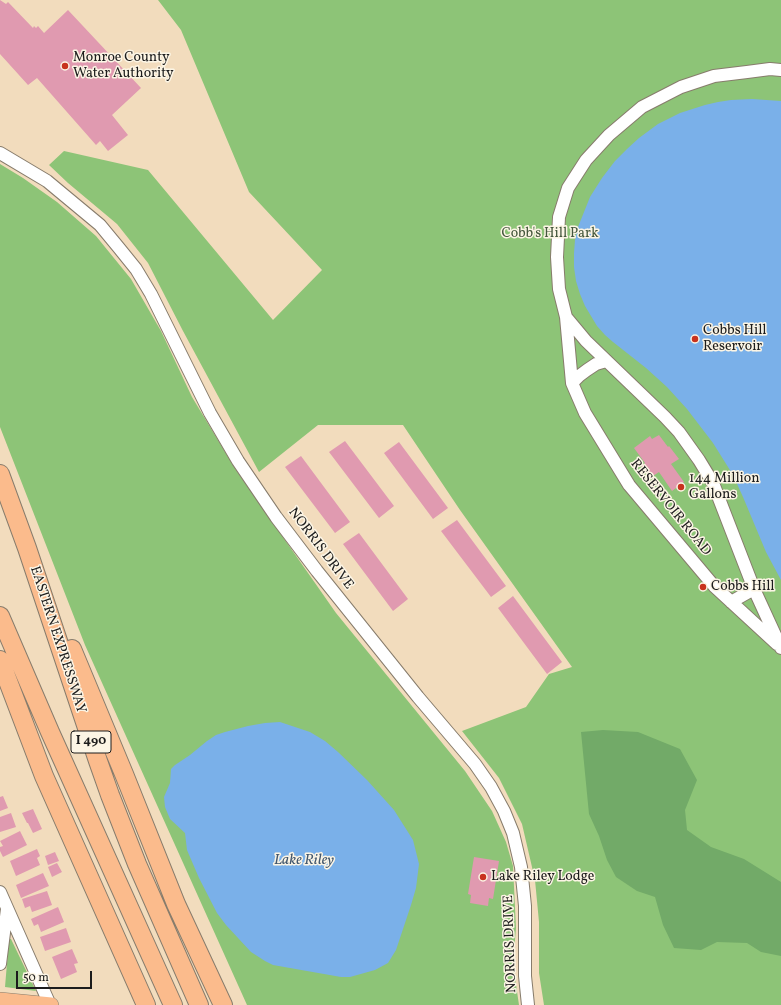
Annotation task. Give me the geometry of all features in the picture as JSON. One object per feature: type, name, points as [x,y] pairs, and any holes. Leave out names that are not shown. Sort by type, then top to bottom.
[{"type":"highway","name":"EASTERN EXPRESSWAY","points":[[0,474],[27,548],[112,801],[144,882],[199,1005]]},
{"type":"highway","points":[[8,495],[124,774],[176,904],[223,1005]]},
{"type":"highway","name":"I 490","points":[[0,616],[56,746],[173,1005]]},
{"type":"highway","points":[[0,660],[44,776],[146,1005]]},
{"type":"main road","points":[[0,1000],[50,1005]]},
{"type":"street","name":"RESERVOIR ROAD","points":[[781,70],[770,69],[714,76],[681,87],[642,107],[609,135],[586,160],[568,188],[559,217],[557,257],[559,289],[566,317],[572,383],[585,413],[628,485],[714,586],[781,648]]},
{"type":"street","name":"NORRIS DRIVE","points":[[0,153],[47,181],[100,226],[136,269],[151,294],[210,413],[238,461],[276,517],[317,571],[418,697],[475,764],[498,798],[513,833],[521,867],[525,906],[525,970],[528,1005]]},
{"type":"street","name":"RESERVOIR ROAD","points":[[566,317],[586,341],[679,432],[699,460],[713,483],[754,589],[781,648]]},
{"type":"street","points":[[572,383],[596,364],[606,361]]},
{"type":"street","points":[[731,602],[754,589]]},
{"type":"street","points":[[0,892],[50,1005]]},
{"type":"street","points":[[0,964],[7,908]]},
{"type":"green space","name":"Cobb's Hill Park","points":[[158,0],[781,0],[781,1005],[544,1005],[539,973],[539,922],[535,880],[522,824],[499,778],[462,731],[526,707],[549,674],[572,667],[460,510],[403,425],[318,425],[259,472],[148,263],[117,224],[49,165],[64,151],[148,170],[273,320],[322,270],[249,192],[181,30]]},
{"type":"green space","points":[[0,164],[57,202],[96,236],[131,279],[161,331],[192,397],[236,470],[336,613],[465,771],[492,811],[506,842],[513,866],[516,928],[513,964],[519,1005],[247,1005],[85,645],[0,427]]},
{"type":"green space","points":[[603,730],[638,732],[680,749],[697,780],[685,810],[687,830],[711,847],[744,859],[781,882],[781,956],[761,952],[747,943],[717,942],[701,950],[674,948],[663,925],[655,897],[637,891],[616,877],[607,860],[599,836],[589,814],[581,732]]},
{"type":"green space","points":[[9,939],[11,939],[36,991],[5,987]]},
{"type":"water","name":"Cobbs Hill Reservoir","points":[[752,99],[781,101],[781,580],[766,552],[733,475],[713,443],[687,409],[667,387],[613,342],[597,326],[585,306],[580,294],[574,267],[575,240],[578,227],[590,197],[615,161],[627,149],[658,124],[680,113],[718,102]]},
{"type":"water","name":"Lake Riley","points":[[280,722],[310,732],[325,741],[338,752],[367,780],[394,810],[413,840],[419,864],[416,888],[396,950],[388,963],[375,970],[350,977],[341,977],[273,965],[251,952],[217,913],[199,878],[187,850],[185,833],[170,819],[165,807],[164,797],[170,783],[171,769],[207,741],[216,735],[248,726]]},
{"type":"building","name":"Monroe County Water Authority","points":[[0,0],[6,4],[8,2],[33,28],[34,26],[36,28],[38,26],[44,33],[68,10],[141,88],[112,115],[128,135],[108,151],[100,141],[96,145],[37,78],[28,85],[0,54]]},
{"type":"building","points":[[659,435],[679,459],[671,464],[684,482],[672,491],[659,472],[650,478],[641,466],[645,463],[634,448],[650,436],[652,439]]},
{"type":"building","points":[[345,441],[394,506],[379,518],[329,452]]},
{"type":"building","points":[[399,442],[448,508],[433,519],[384,453]]},
{"type":"building","points":[[301,456],[350,522],[335,533],[285,467]]},
{"type":"building","points":[[457,520],[506,586],[491,597],[441,531]]},
{"type":"building","points":[[359,533],[408,599],[393,611],[343,544]]},
{"type":"building","points":[[513,596],[562,662],[547,674],[498,608]]},
{"type":"building","points":[[3,796],[8,808],[0,811],[0,797]]},
{"type":"building","points":[[33,809],[42,829],[33,833],[22,813]]},
{"type":"building","points":[[11,813],[16,827],[0,832],[0,817]]},
{"type":"building","points":[[20,831],[27,845],[3,857],[0,847],[3,846],[0,841]]},
{"type":"building","points":[[37,849],[40,856],[37,858],[40,865],[16,876],[10,861]]},
{"type":"building","points":[[55,852],[59,861],[48,865],[45,856]]},
{"type":"building","name":"Lake Riley Lodge","points":[[474,857],[499,861],[493,899],[489,898],[488,906],[470,903],[471,895],[468,894]]},
{"type":"building","points":[[57,863],[62,872],[52,877],[48,867]]},
{"type":"building","points":[[43,873],[49,886],[21,898],[16,885]]},
{"type":"building","points":[[47,891],[52,905],[32,912],[30,906],[25,908],[22,899]]},
{"type":"building","points":[[58,907],[64,922],[41,932],[38,924],[34,926],[31,919]]},
{"type":"building","points":[[66,928],[71,942],[45,951],[40,937]]},
{"type":"building","points":[[72,949],[78,963],[74,964],[77,972],[61,979],[52,957]]},
{"type":"place","name":"Monroe County Water Authority","points":[[65,66]]},
{"type":"place","name":"Cobbs Hill Reservoir","points":[[695,339]]},
{"type":"place","name":"144 Million Gallons","points":[[681,487]]},
{"type":"place","name":"Cobbs Hill","points":[[703,587]]},
{"type":"place","name":"Lake Riley Lodge","points":[[483,877]]}]
